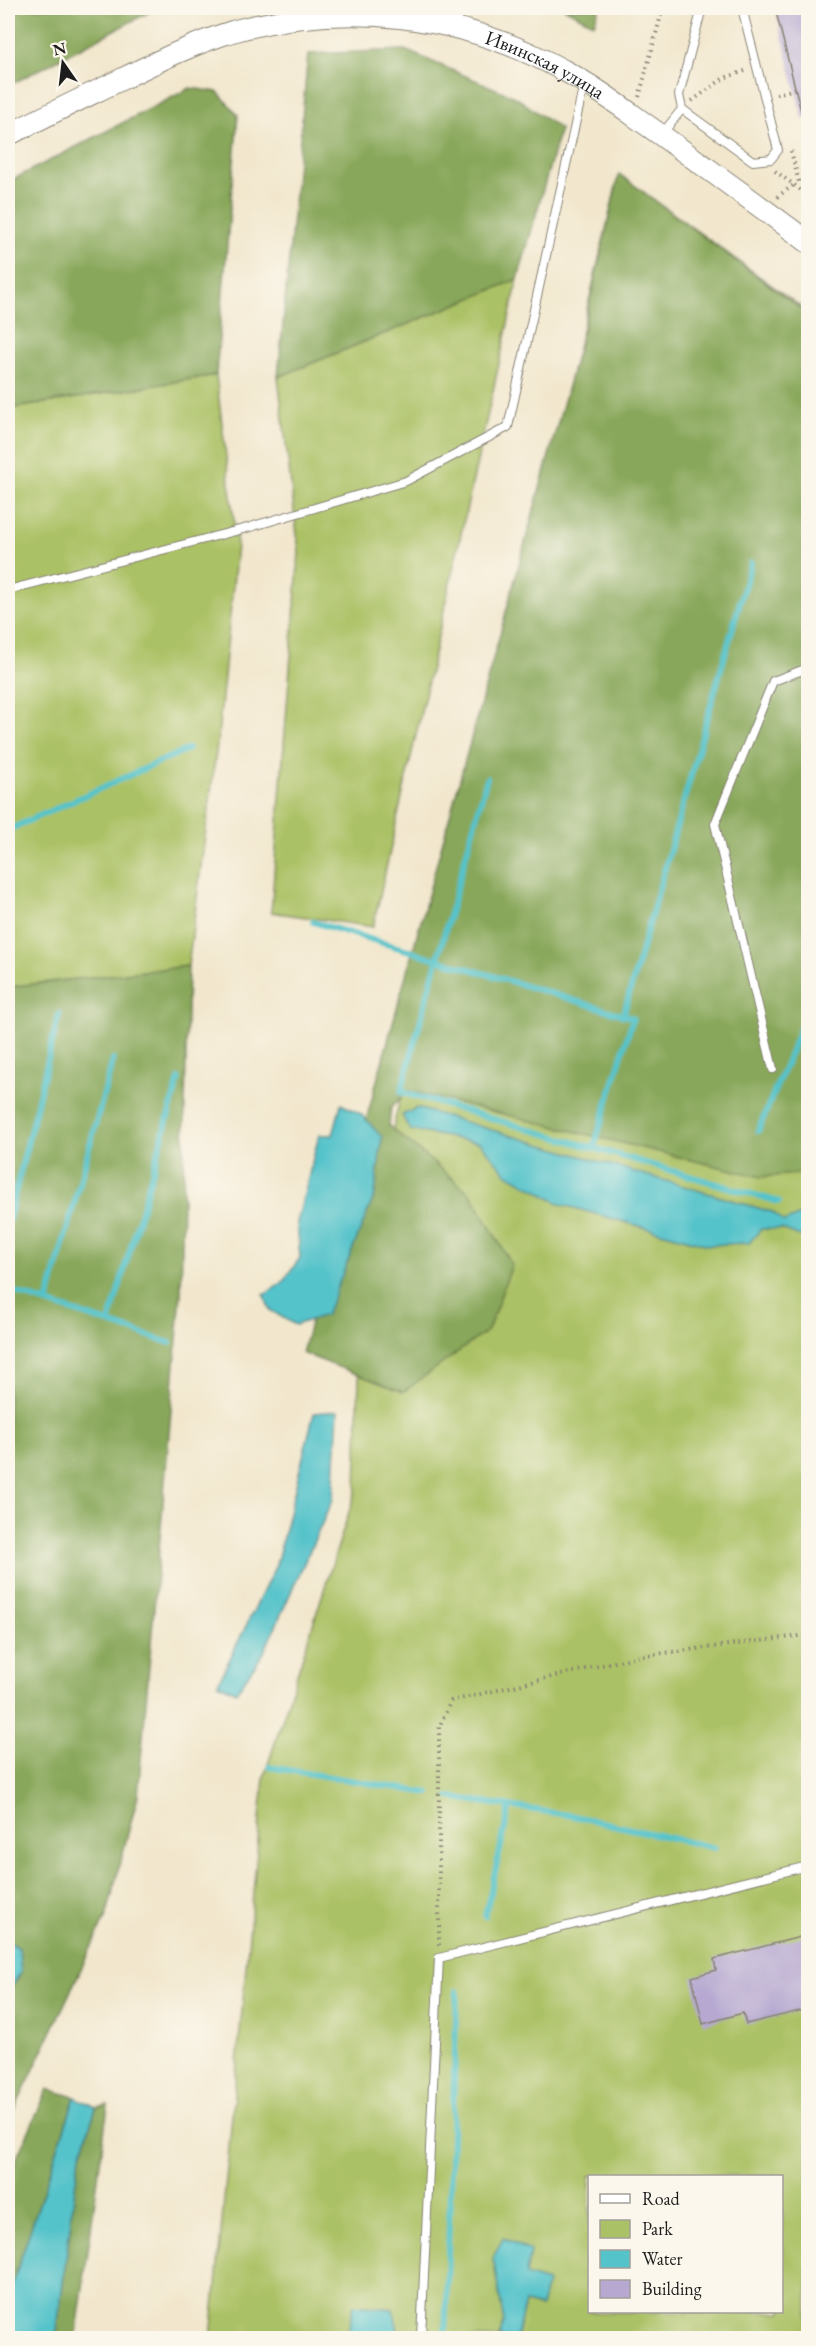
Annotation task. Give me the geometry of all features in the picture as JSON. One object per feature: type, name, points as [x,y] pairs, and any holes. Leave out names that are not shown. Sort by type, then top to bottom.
[{"type":"street","name":"Ивинская улица","points":[[8,135],[186,48],[234,31],[310,16],[371,14],[439,21],[490,36],[564,70],[661,135],[808,242]]},
{"type":"lane","points":[[702,8],[679,95],[682,109],[753,161],[762,161],[771,159],[778,150],[742,8]]},
{"type":"lane","points":[[8,590],[246,528],[406,481],[508,427],[584,83]]},
{"type":"lane","points":[[661,135],[682,109]]},
{"type":"lane","points":[[773,1069],[715,824],[773,681],[808,668]]},
{"type":"lane","points":[[421,2338],[439,1958],[808,1866]]},
{"type":"path","points":[[638,97],[663,8]]},
{"type":"path","points":[[682,109],[724,78],[757,66]]},
{"type":"path","points":[[776,94],[795,89]]},
{"type":"path","points":[[762,161],[808,195]]},
{"type":"path","points":[[771,201],[799,182]]},
{"type":"path","points":[[439,1958],[439,1726],[451,1701],[640,1656],[808,1635]]},
{"type":"green space","points":[[8,8],[157,8],[8,86]]},
{"type":"green space","points":[[564,8],[599,8],[594,24]]},
{"type":"green space","points":[[405,50],[517,98],[560,129],[518,279],[278,377],[308,54]]},
{"type":"green space","points":[[190,88],[218,92],[238,115],[216,375],[8,409],[8,182]]},
{"type":"green space","points":[[619,174],[808,312],[808,2338],[211,2338],[264,1777],[356,1490],[362,1259]]},
{"type":"green space","points":[[619,174],[808,314],[808,1173],[761,1177],[409,1091],[391,1107],[389,1126],[471,1194],[512,1265],[488,1330],[403,1392],[302,1353],[581,339]]},
{"type":"green space","points":[[518,279],[373,927],[271,912],[299,552],[278,377]]},
{"type":"green space","points":[[216,375],[237,545],[218,737],[188,966],[8,987],[8,409]]},
{"type":"green space","points":[[188,966],[181,1294],[138,1795],[107,1914],[8,2124],[8,1993],[21,1972],[19,1948],[8,1941],[8,987]]},
{"type":"green space","points":[[48,2089],[75,2097],[8,2297],[8,2191],[17,2157]]},
{"type":"green space","points":[[108,2105],[76,2338],[56,2338],[78,2164],[96,2107]]},
{"type":"water","points":[[341,1104],[361,1114],[382,1137],[375,1194],[326,1315],[295,1325],[270,1310],[264,1295],[282,1283],[300,1258],[297,1222],[319,1135],[333,1135]]},
{"type":"water","points":[[417,1108],[772,1212],[784,1222],[808,1212],[808,1239],[782,1229],[761,1229],[749,1243],[708,1245],[560,1204],[506,1173],[480,1143],[410,1130],[402,1115]]},
{"type":"water","points":[[338,1411],[333,1499],[263,1654],[236,1692],[218,1683],[276,1565],[314,1413]]},
{"type":"water","points":[[8,1941],[19,1948],[21,1972],[8,1993]]},
{"type":"water","points":[[75,2097],[96,2107],[78,2164],[56,2338],[8,2338],[8,2297]]},
{"type":"water","points":[[503,2238],[530,2251],[526,2275],[547,2282],[541,2307],[525,2303],[516,2338],[499,2338],[504,2322],[493,2258]]},
{"type":"water","points":[[354,2305],[393,2309],[399,2334],[397,2338],[346,2338]]},
{"type":"building","points":[[775,8],[808,8],[808,119],[803,119]]},
{"type":"building","points":[[808,1935],[808,2009],[746,2024],[743,2013],[703,2024],[692,1977],[716,1970],[714,1959]]},
{"type":"waterway","points":[[623,1016],[751,563]]},
{"type":"waterway","points":[[8,830],[188,749]]},
{"type":"waterway","points":[[487,778],[401,1092],[779,1202]]},
{"type":"waterway","points":[[313,922],[633,1018],[594,1147]]},
{"type":"waterway","points":[[758,1131],[808,1010]]},
{"type":"waterway","points":[[8,1222],[59,1014]]},
{"type":"waterway","points":[[47,1303],[113,1060]]},
{"type":"waterway","points":[[109,1323],[179,1079]]},
{"type":"waterway","points":[[8,1290],[170,1343]]},
{"type":"waterway","points":[[269,1767],[429,1793]]},
{"type":"waterway","points":[[449,1797],[574,1816],[715,1848]]},
{"type":"waterway","points":[[485,1916],[510,1806]]},
{"type":"waterway","points":[[445,2338],[457,1991]]}]
